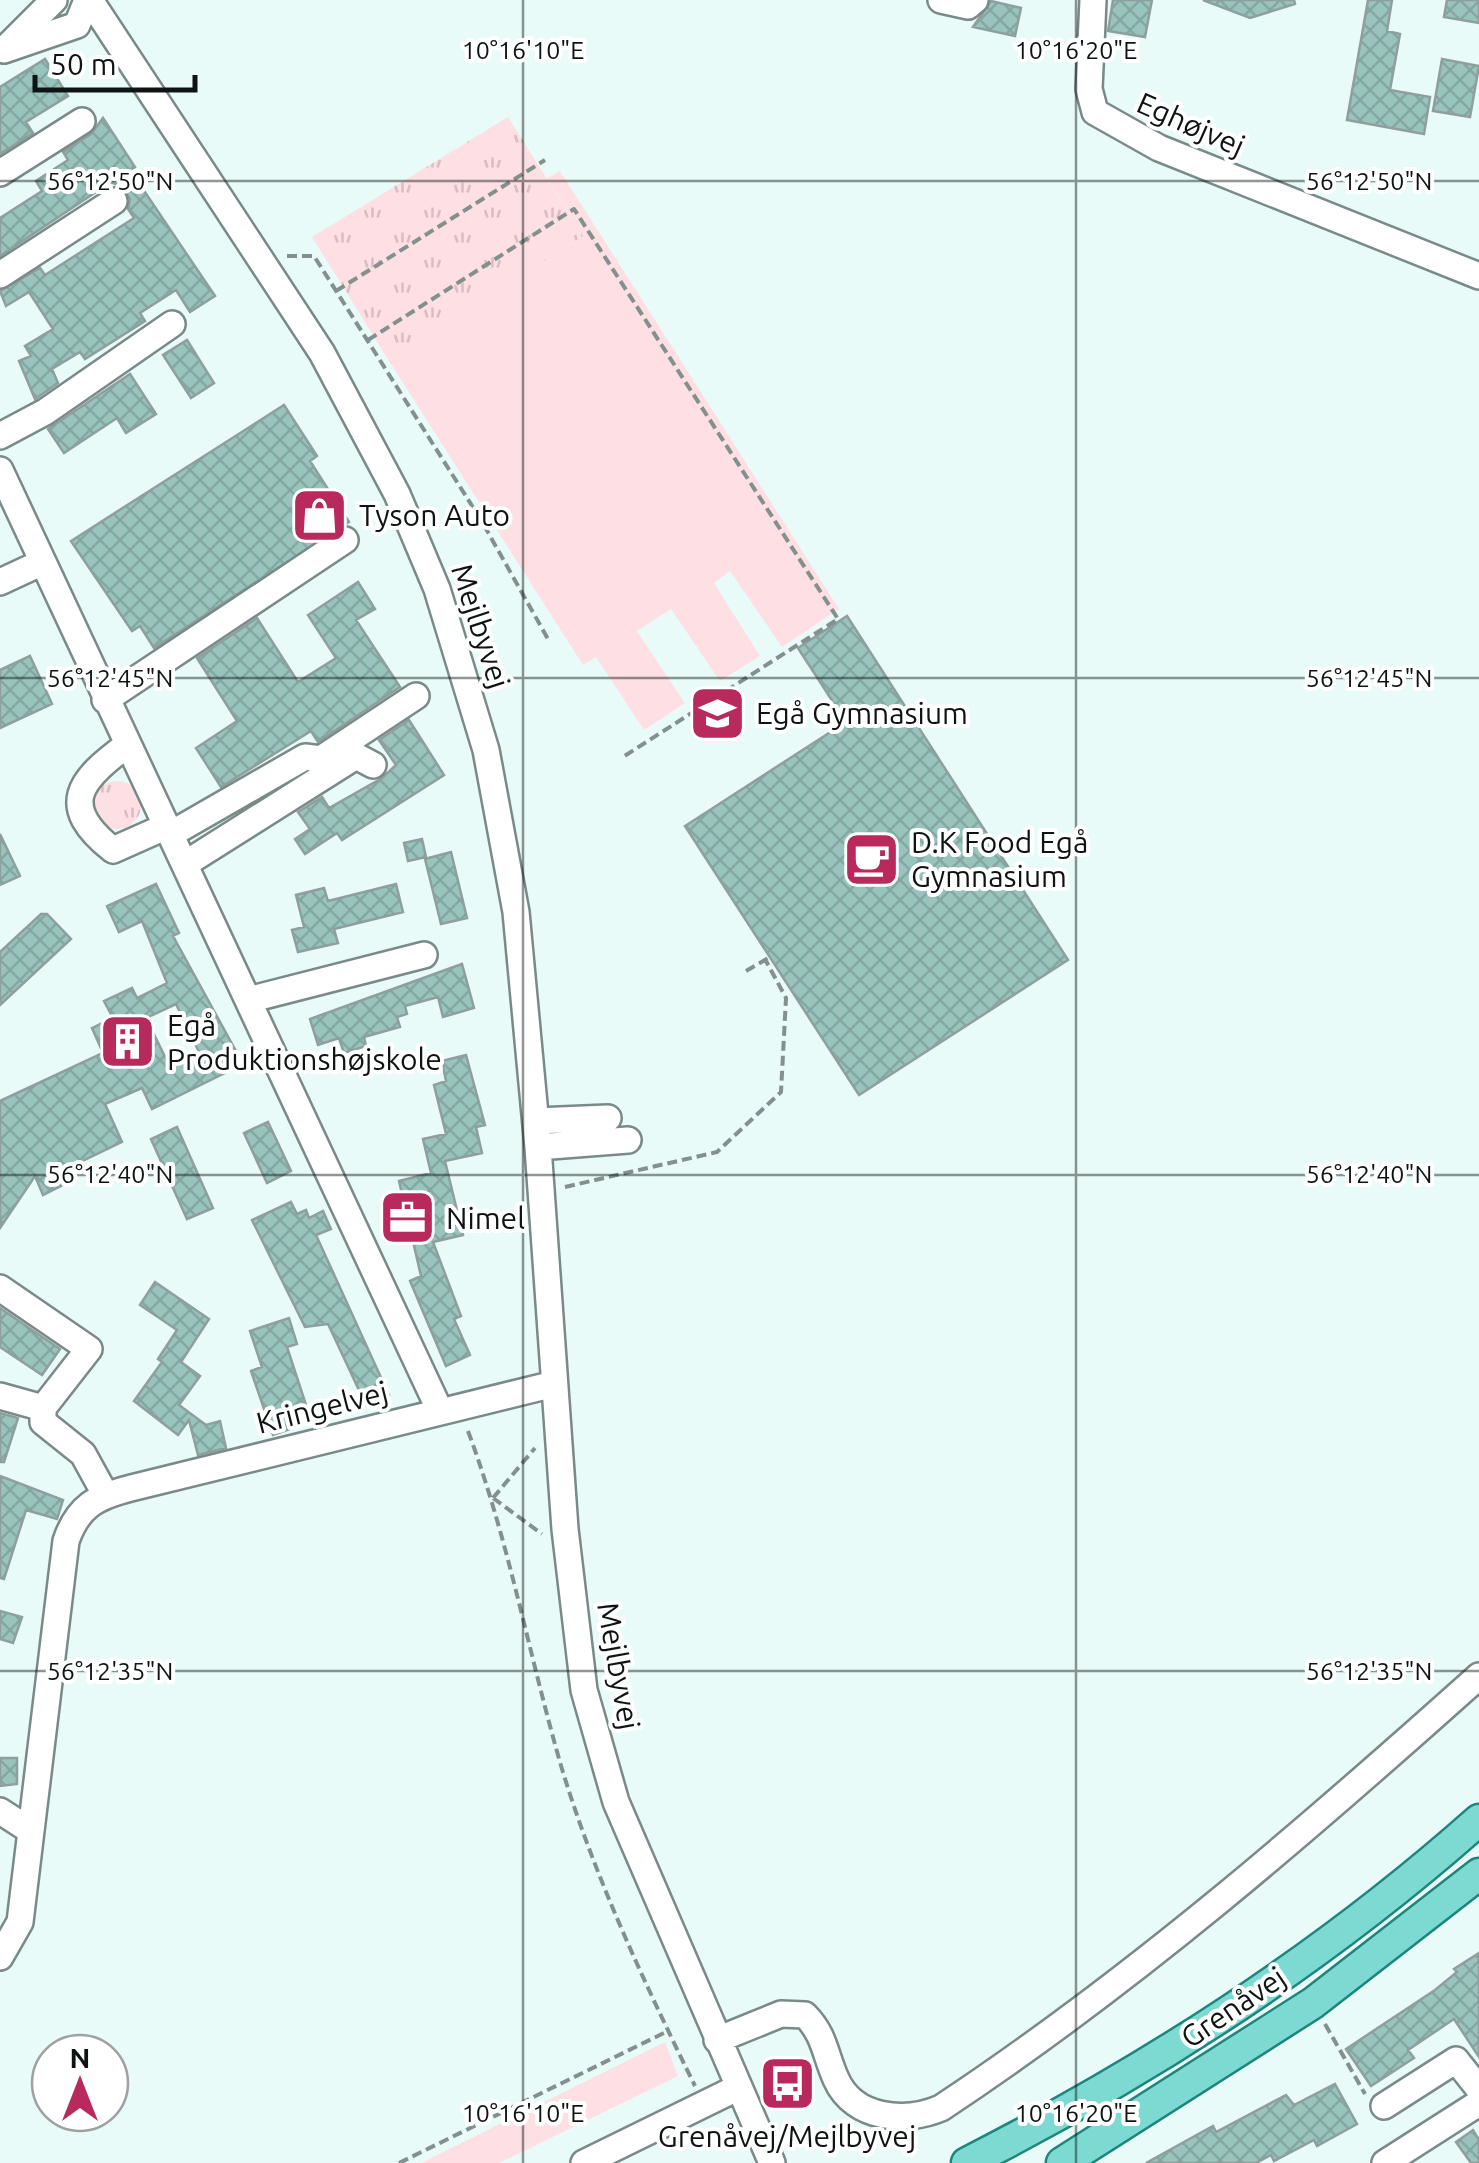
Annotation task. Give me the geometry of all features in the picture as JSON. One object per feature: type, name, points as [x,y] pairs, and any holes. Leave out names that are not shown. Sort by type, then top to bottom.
[{"type":"main road","name":"Grenåvej","points":[[967,2163],[1137,2070],[1228,2012],[1332,1938],[1479,1820]]},
{"type":"main road","name":"Grenåvej","points":[[1062,2163],[1313,2003],[1479,1874]]},
{"type":"street","points":[[2,51],[54,0]]},
{"type":"street","points":[[2,51],[77,25],[88,0]]},
{"type":"street","name":"Mejlbyvej","points":[[88,0],[322,353],[396,494],[437,588],[486,750],[516,912],[568,1553],[584,1690],[616,1802],[772,2163]]},
{"type":"street","points":[[941,0],[968,6],[975,0]]},
{"type":"street","name":"Eghøjvej","points":[[1093,0],[1088,89],[1095,112],[1160,148],[1479,276]]},
{"type":"street","points":[[0,173],[82,121]]},
{"type":"street","points":[[0,275],[114,201]]},
{"type":"street","points":[[0,436],[46,412],[172,324]]},
{"type":"street","points":[[0,470],[248,1000],[450,1409]]},
{"type":"street","points":[[106,700],[345,540]]},
{"type":"street","points":[[0,582],[43,562]]},
{"type":"street","points":[[127,745],[92,770],[80,790],[79,809],[87,830],[112,850],[169,830],[304,757],[321,759],[416,696]]},
{"type":"street","points":[[184,864],[356,756],[374,765]]},
{"type":"street","points":[[248,1000],[424,955]]},
{"type":"street","points":[[537,1134],[608,1118]]},
{"type":"street","points":[[537,1134],[628,1140]]},
{"type":"street","points":[[0,1288],[89,1349],[43,1408],[43,1422],[83,1454],[106,1494],[79,1512],[66,1541],[20,1922],[0,1958]]},
{"type":"street","name":"Kringelvej","points":[[106,1494],[554,1384]]},
{"type":"street","points":[[0,1396],[43,1408]]},
{"type":"street","points":[[717,2040],[781,2014],[805,2015],[820,2031],[836,2080],[853,2100],[888,2118],[921,2117],[941,2108],[1162,1949],[1316,1822],[1479,1676]]},
{"type":"street","points":[[0,1811],[28,1840]]},
{"type":"street","points":[[1378,2107],[1456,2060],[1479,2089]]},
{"type":"street","points":[[584,2163],[737,2088]]},
{"type":"street","points":[[1385,2163],[1417,2155],[1479,2104]]},
{"type":"path","points":[[336,291],[545,160]]},
{"type":"path","points":[[368,340],[574,209],[838,619],[622,757]]},
{"type":"path","points":[[260,255],[314,256],[481,520],[548,639]]},
{"type":"path","points":[[542,1197],[570,1185],[718,1152],[781,1092],[786,998],[767,958],[746,971]]},
{"type":"path","points":[[786,998],[793,993]]},
{"type":"path","points":[[450,1409],[494,1498],[563,1771],[604,1886],[704,2103]]},
{"type":"path","points":[[494,1498],[557,1422]]},
{"type":"path","points":[[494,1498],[568,1553]]},
{"type":"path","points":[[1313,2003],[1378,2107]]},
{"type":"path","points":[[399,2163],[668,2031]]},
{"type":"green space","points":[[508,117],[583,236],[389,361],[312,237]]},
{"type":"green space","points":[[560,171],[839,609],[782,647],[730,571],[714,583],[760,656],[720,681],[671,609],[637,631],[685,703],[644,730],[596,657],[583,665],[389,361],[583,236],[547,178]]},
{"type":"green space","points":[[117,781],[134,788],[141,805],[134,822],[117,829],[100,822],[93,805],[100,788]]},
{"type":"green space","points":[[665,2042],[678,2076],[499,2163],[421,2163]]},
{"type":"building","points":[[1113,0],[1152,0],[1145,37],[1108,31]]},
{"type":"building","points":[[1203,0],[1294,0],[1295,4],[1250,18]]},
{"type":"building","points":[[1368,0],[1392,0],[1387,31],[1400,34],[1390,90],[1430,97],[1424,134],[1347,120]]},
{"type":"building","points":[[1447,0],[1479,0],[1479,23],[1444,17]]},
{"type":"building","points":[[991,1],[1021,8],[1015,36],[973,27]]},
{"type":"building","points":[[45,59],[68,96],[26,122],[33,133],[0,154],[0,87]]},
{"type":"building","points":[[1442,59],[1479,66],[1470,117],[1433,111]]},
{"type":"building","points":[[103,118],[135,167],[130,170],[215,296],[190,312],[176,290],[140,313],[145,321],[85,359],[80,352],[52,369],[58,383],[35,399],[19,361],[31,356],[25,346],[53,329],[29,292],[6,306],[0,291],[40,268],[45,275],[134,218],[128,209],[130,199],[122,187],[111,182],[0,256],[0,218],[42,191],[36,181],[68,160],[63,152],[91,134]]},
{"type":"building","points":[[187,340],[214,383],[191,398],[163,355]]},
{"type":"building","points":[[130,374],[156,414],[126,433],[117,418],[64,453],[48,429]]},
{"type":"building","points":[[284,405],[317,456],[310,461],[349,522],[154,648],[140,626],[132,631],[71,541]]},
{"type":"building","points":[[358,582],[375,609],[356,620],[400,687],[318,742],[311,731],[221,787],[196,748],[237,721],[197,658],[257,618],[298,682],[336,658],[308,615]]},
{"type":"building","points":[[847,616],[1068,960],[859,1095],[685,826],[846,722],[798,648]]},
{"type":"building","points":[[30,656],[52,704],[0,728],[0,670]]},
{"type":"building","points":[[409,720],[444,775],[342,840],[337,833],[305,854],[295,839],[310,829],[298,812],[322,797],[329,808],[382,778],[396,765],[379,740]]},
{"type":"building","points":[[0,834],[20,876],[0,885]]},
{"type":"building","points":[[422,839],[426,857],[408,861],[404,843]]},
{"type":"building","points":[[451,852],[467,918],[441,924],[425,859]]},
{"type":"building","points":[[156,884],[179,933],[173,936],[243,1064],[152,1109],[142,1088],[105,1104],[122,1142],[55,1174],[61,1186],[43,1195],[35,1176],[0,1228],[0,1101],[103,1053],[92,1028],[113,1018],[104,1001],[132,988],[137,998],[167,983],[142,921],[119,932],[107,906]],"holes":[[[176,1004],[199,1052],[169,1065],[146,1018]]]},
{"type":"building","points":[[396,884],[403,912],[334,929],[338,943],[298,952],[292,930],[304,927],[296,895],[324,888],[328,901]]},
{"type":"building","points":[[41,914],[47,914],[71,939],[0,1005],[0,952]]},
{"type":"building","points":[[462,964],[474,1008],[443,1017],[438,997],[405,1006],[407,1014],[397,1017],[400,1027],[364,1037],[366,1046],[344,1053],[339,1038],[318,1045],[310,1019]]},
{"type":"building","points":[[466,1055],[485,1125],[476,1127],[482,1153],[445,1161],[463,1235],[433,1242],[461,1316],[454,1319],[470,1355],[446,1366],[410,1281],[421,1276],[399,1181],[431,1173],[423,1139],[446,1134],[434,1085],[446,1081],[442,1061]]},
{"type":"building","points":[[268,1122],[291,1171],[267,1183],[244,1133]]},
{"type":"building","points":[[177,1127],[213,1208],[187,1219],[151,1139]]},
{"type":"building","points":[[291,1202],[297,1214],[306,1210],[309,1218],[323,1211],[331,1229],[316,1235],[389,1395],[366,1405],[328,1324],[305,1327],[252,1220]]},
{"type":"building","points":[[155,1282],[209,1319],[181,1362],[200,1376],[179,1405],[206,1425],[220,1421],[226,1448],[198,1455],[189,1420],[178,1435],[134,1401],[162,1362],[158,1359],[177,1330],[140,1305]]},
{"type":"building","points":[[0,1308],[60,1349],[42,1375],[0,1347]]},
{"type":"building","points":[[289,1318],[297,1344],[287,1347],[307,1408],[291,1413],[296,1427],[273,1435],[251,1371],[262,1367],[250,1331]]},
{"type":"building","points":[[0,1413],[18,1418],[4,1462],[0,1462]]},
{"type":"building","points":[[0,1476],[63,1500],[57,1519],[26,1510],[4,1579],[0,1578]]},
{"type":"building","points":[[0,1611],[22,1617],[13,1643],[0,1639]]},
{"type":"building","points":[[0,1758],[17,1758],[17,1784],[0,1786]]},
{"type":"building","points":[[1479,1953],[1479,2057],[1454,2019],[1408,2050],[1414,2058],[1371,2086],[1346,2049],[1435,1990],[1457,1972],[1454,1969]]},
{"type":"building","points":[[1335,2084],[1357,2124],[1317,2146],[1314,2140],[1274,2161],[1271,2155],[1256,2163],[1146,2163],[1213,2126],[1216,2132],[1286,2095],[1294,2105]]},
{"type":"building","points":[[1473,2130],[1479,2140],[1479,2163],[1471,2163],[1456,2142]]},
{"type":"place","name":"Tyson Auto","points":[[320,515]]},
{"type":"place","name":"Egå Gymnasium","points":[[717,713]]},
{"type":"place","name":"D.K Food Egå Gymnasium","points":[[872,859]]},
{"type":"place","name":"Egå Produktionshøjskole","points":[[128,1042]]},
{"type":"place","name":"Nimel","points":[[407,1218]]},
{"type":"place","name":"Grenåvej/Mejlbyvej","points":[[787,2084]]}]
